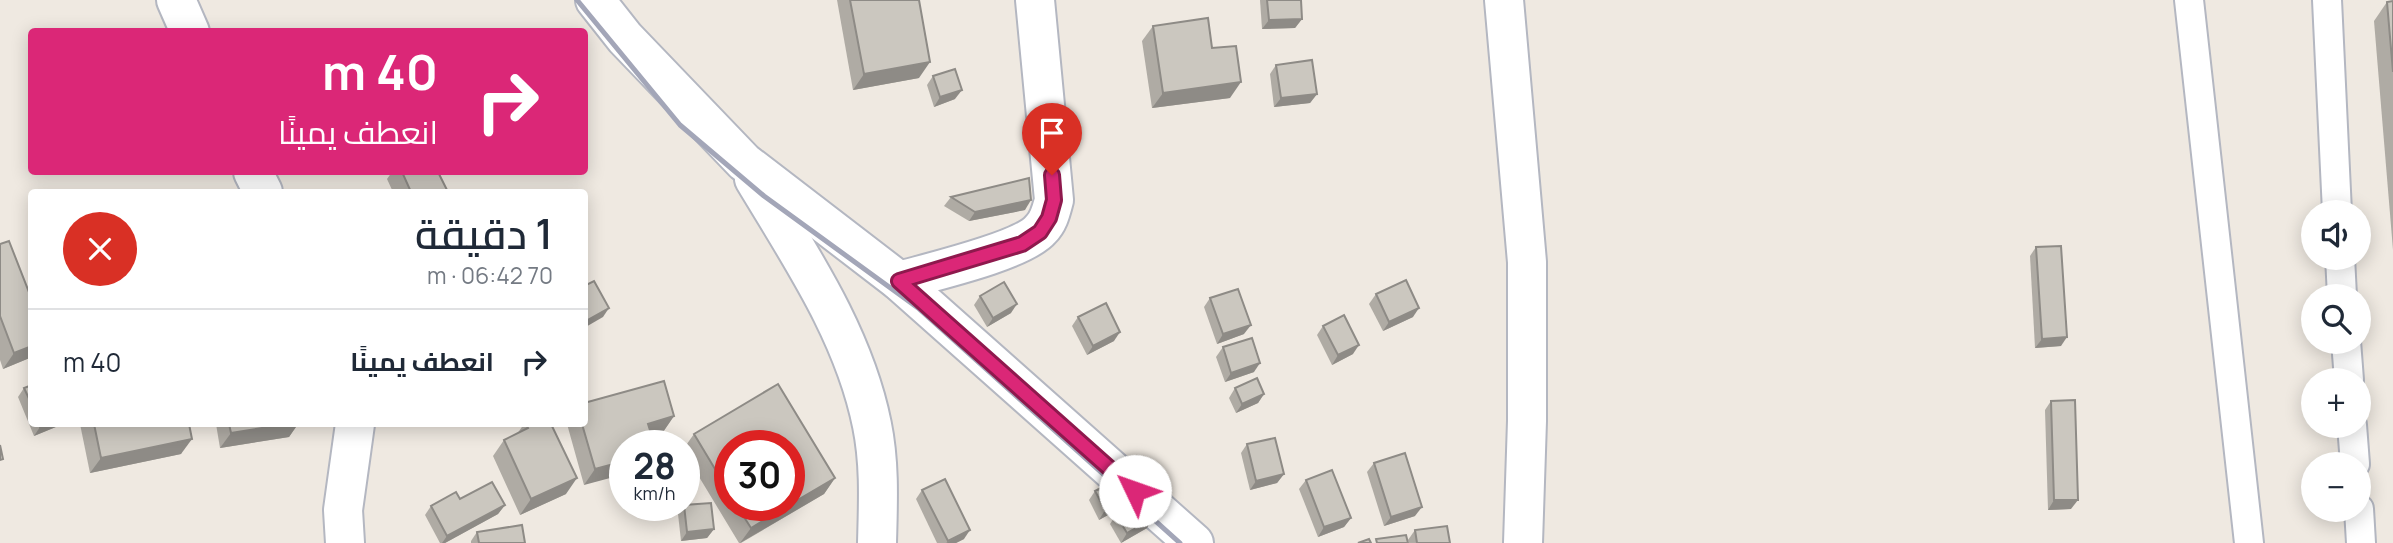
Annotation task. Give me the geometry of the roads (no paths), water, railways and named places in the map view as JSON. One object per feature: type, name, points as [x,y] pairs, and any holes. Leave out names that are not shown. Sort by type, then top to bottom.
[{"type":"street","points":[[176,0],[188,28]]},
{"type":"street","points":[[595,0],[625,38],[744,162],[899,281],[1194,543]]},
{"type":"street","points":[[899,281],[1022,244],[1040,232],[1049,218],[1054,200],[1035,0]]},
{"type":"street","points":[[1504,0],[1527,262],[1527,421],[1523,543]]},
{"type":"street","points":[[744,162],[819,287],[850,351],[873,425],[879,482],[877,543]]},
{"type":"street","points":[[345,543],[344,510],[355,427]]},
{"type":"lane","points":[[2189,0],[2249,543]]},
{"type":"lane","points":[[2327,0],[2336,200]]},
{"type":"lane","points":[[2360,522],[2361,543]]},
{"type":"railway","points":[[577,0],[680,125],[764,196],[918,308],[1180,543]]}]
